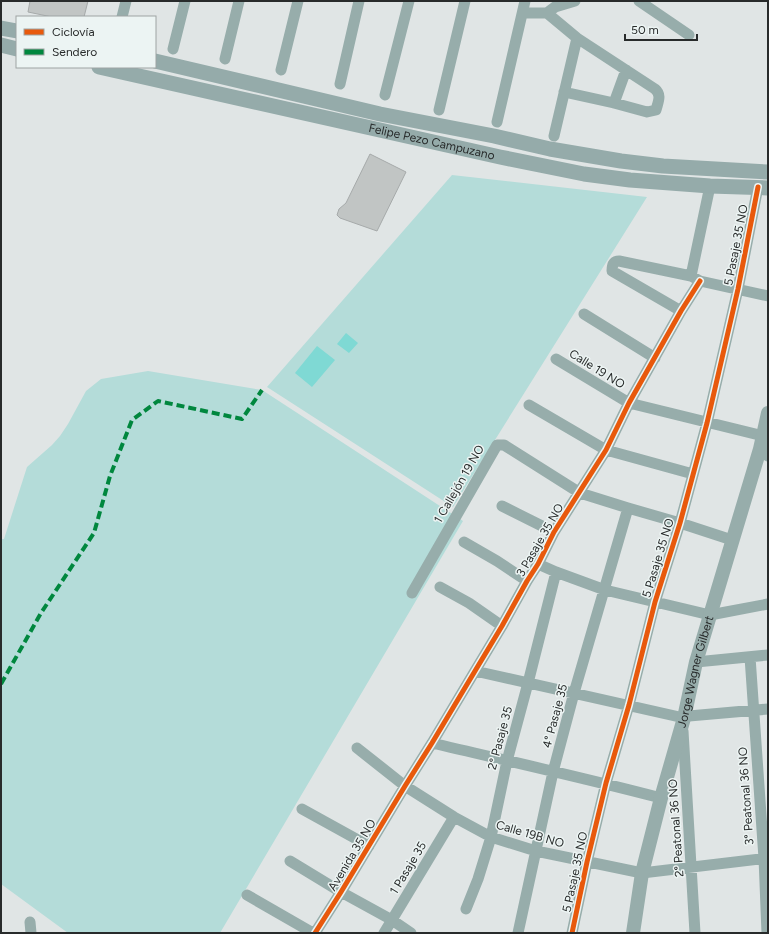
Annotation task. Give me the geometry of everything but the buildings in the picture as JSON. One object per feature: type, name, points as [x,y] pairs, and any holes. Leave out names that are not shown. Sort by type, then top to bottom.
[{"type":"main road","points":[[1,28],[16,31]]},
{"type":"main road","points":[[1,45],[16,49]]},
{"type":"main road","name":"Felipe Pezo Campuzano","points":[[156,62],[380,114],[621,162],[768,172]]},
{"type":"main road","name":"Felipe Pezo Campuzano","points":[[103,68],[493,156],[584,174],[630,180],[763,188]]},
{"type":"street","points":[[122,16],[126,1]]},
{"type":"street","points":[[173,49],[185,1]]},
{"type":"street","points":[[225,59],[240,1]]},
{"type":"street","points":[[281,70],[298,1]]},
{"type":"street","points":[[340,84],[359,1]]},
{"type":"street","points":[[385,95],[408,1]]},
{"type":"street","points":[[439,110],[465,1]]},
{"type":"street","points":[[497,122],[525,1]]},
{"type":"street","points":[[523,13],[547,13],[555,7],[575,1]]},
{"type":"street","points":[[639,1],[689,35]]},
{"type":"street","points":[[547,13],[577,38],[655,89],[659,92],[660,97],[656,110],[647,112],[564,92]]},
{"type":"street","points":[[554,136],[577,38]]},
{"type":"street","points":[[614,103],[626,70]]},
{"type":"street","name":"3 Pasaje 35 NO","points":[[405,786],[502,626],[538,564],[554,532],[606,450],[629,403],[682,311],[696,279],[710,186]]},
{"type":"street","name":"5 Pasaje 35 NO","points":[[572,933],[606,783],[629,705],[655,602],[680,523],[707,423],[763,188]]},
{"type":"street","points":[[682,311],[612,272],[612,266],[616,261],[619,261],[768,296]]},
{"type":"street","points":[[584,314],[655,358]]},
{"type":"street","name":"Calle 19 NO","points":[[556,359],[629,403],[707,423],[764,447]]},
{"type":"street","points":[[529,405],[606,450],[693,474]]},
{"type":"street","name":"Jorge Wagner Gilbert","points":[[633,933],[642,873],[683,720],[696,662],[732,540],[764,447],[768,413]]},
{"type":"street","name":"1 Callejón 19 NO","points":[[412,593],[497,445],[504,445],[580,493],[732,540]]},
{"type":"street","points":[[502,506],[554,532]]},
{"type":"street","name":"4° Pasaje 35","points":[[518,933],[553,772],[574,693],[628,508]]},
{"type":"street","points":[[464,542],[497,561],[527,581]]},
{"type":"street","points":[[538,564],[605,590],[710,615],[768,604]]},
{"type":"street","name":"2° Pasaje 35","points":[[466,909],[480,874],[491,836],[506,761],[528,683],[556,572]]},
{"type":"street","points":[[440,587],[469,603],[502,626]]},
{"type":"street","points":[[696,662],[768,655]]},
{"type":"street","name":"3° Peatonal 36 NO","points":[[750,657],[753,711],[766,858],[767,933]]},
{"type":"street","points":[[475,671],[629,705],[683,720],[689,716],[768,709]]},
{"type":"street","name":"2° Peatonal 36 NO","points":[[683,720],[695,933]]},
{"type":"street","points":[[432,743],[606,783],[661,798]]},
{"type":"street","name":"Calle 19B NO","points":[[358,748],[405,786],[454,817],[491,836],[536,851],[642,873],[766,858]]},
{"type":"street","name":"Avenida 35 NO","points":[[314,933],[341,892],[405,786]]},
{"type":"street","points":[[302,809],[369,846]]},
{"type":"street","name":"1 Pasaje 35","points":[[384,933],[454,817]]},
{"type":"street","points":[[290,861],[341,892],[392,920],[411,933]]},
{"type":"street","points":[[247,895],[314,933]]},
{"type":"shaded area","points":[[452,175],[647,197],[453,507],[267,387]]},
{"type":"shaded area","points":[[148,371],[262,390],[463,521],[220,933],[68,933],[1,884],[1,539],[4,539],[27,467],[60,436],[86,391],[101,379]]},
{"type":"water","points":[[346,333],[358,343],[349,353],[337,344]]},
{"type":"water","points":[[317,346],[335,360],[312,387],[295,373]]},
{"type":"marked path","points":[[1,684],[41,613],[94,533],[110,476],[132,420],[158,401],[242,419],[262,390]]},
{"type":"cycle path","points":[[572,933],[606,783],[629,705],[655,602],[680,523],[707,423],[738,289],[758,187]]},
{"type":"cycle path","points":[[315,933],[502,626],[538,564],[554,532],[606,450],[629,403],[681,311],[700,281]]}]
